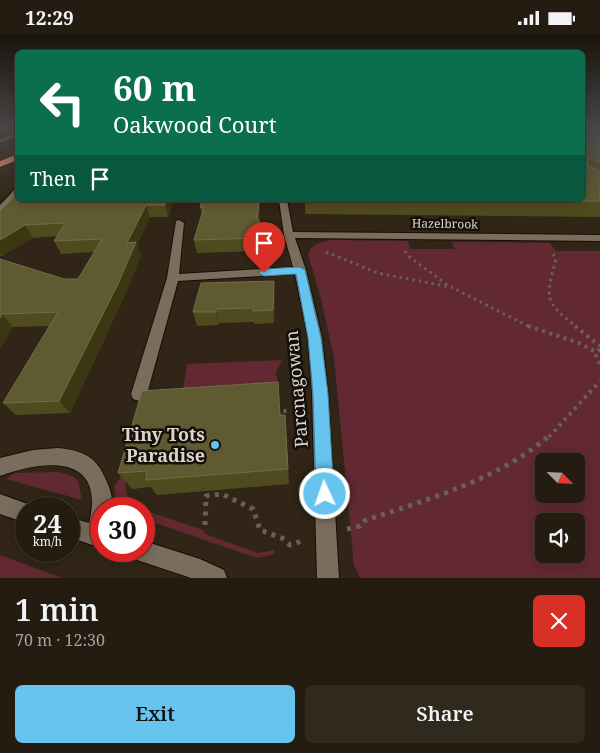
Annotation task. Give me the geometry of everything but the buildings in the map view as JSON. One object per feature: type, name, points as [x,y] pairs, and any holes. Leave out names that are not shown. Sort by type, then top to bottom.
[{"type":"highway","points":[[0,164],[15,158]]},
{"type":"street","points":[[0,210],[15,194]]},
{"type":"street","name":"Parcnagowan","points":[[282,202],[315,338],[320,394],[328,578]]},
{"type":"street","points":[[139,394],[173,278],[179,223]]},
{"type":"street","name":"Hazelbrook","points":[[289,235],[600,237]]},
{"type":"street","points":[[173,278],[300,270]]},
{"type":"street","points":[[0,467],[15,461],[60,457],[77,460],[90,467],[102,497]]},
{"type":"street","points":[[0,504],[15,509]]},
{"type":"street","points":[[155,555],[200,570],[216,578]]},
{"type":"path","points":[[400,236],[407,255],[451,287],[532,328],[579,343],[596,352]]},
{"type":"path","points":[[540,238],[556,259],[548,288],[550,298],[564,316],[593,339],[600,348],[596,352],[595,357],[600,364]]},
{"type":"path","points":[[321,250],[378,273],[451,287]]},
{"type":"path","points":[[360,526],[364,521],[465,484],[519,458],[546,439],[600,381]]},
{"type":"path","points":[[283,423],[283,411],[291,411]]},
{"type":"path","points":[[205,525],[206,496],[222,494],[252,509],[260,530],[282,538]]},
{"type":"shaded area","points":[[330,240],[408,241],[410,249],[455,249],[451,242],[550,243],[556,251],[600,251],[600,578],[360,578],[354,565],[334,358],[321,299],[308,254],[314,246]]},
{"type":"shaded area","points":[[282,360],[276,372],[278,387],[180,408],[187,364]]},
{"type":"shaded area","points":[[57,472],[68,474],[78,480],[82,500],[80,497],[71,497],[6,479],[15,473]]},
{"type":"shaded area","points":[[124,473],[128,497],[115,497],[114,486]]},
{"type":"shaded area","points":[[155,514],[203,530],[205,534],[258,553],[274,550],[275,554],[257,558],[155,523]]},
{"type":"shaded area","points":[[0,555],[62,578],[0,578]]},
{"type":"place","name":"Tiny Tots Paradise","points":[[215,445]]},
{"type":"route","points":[[264,273],[300,270],[315,338],[325,494]]}]
